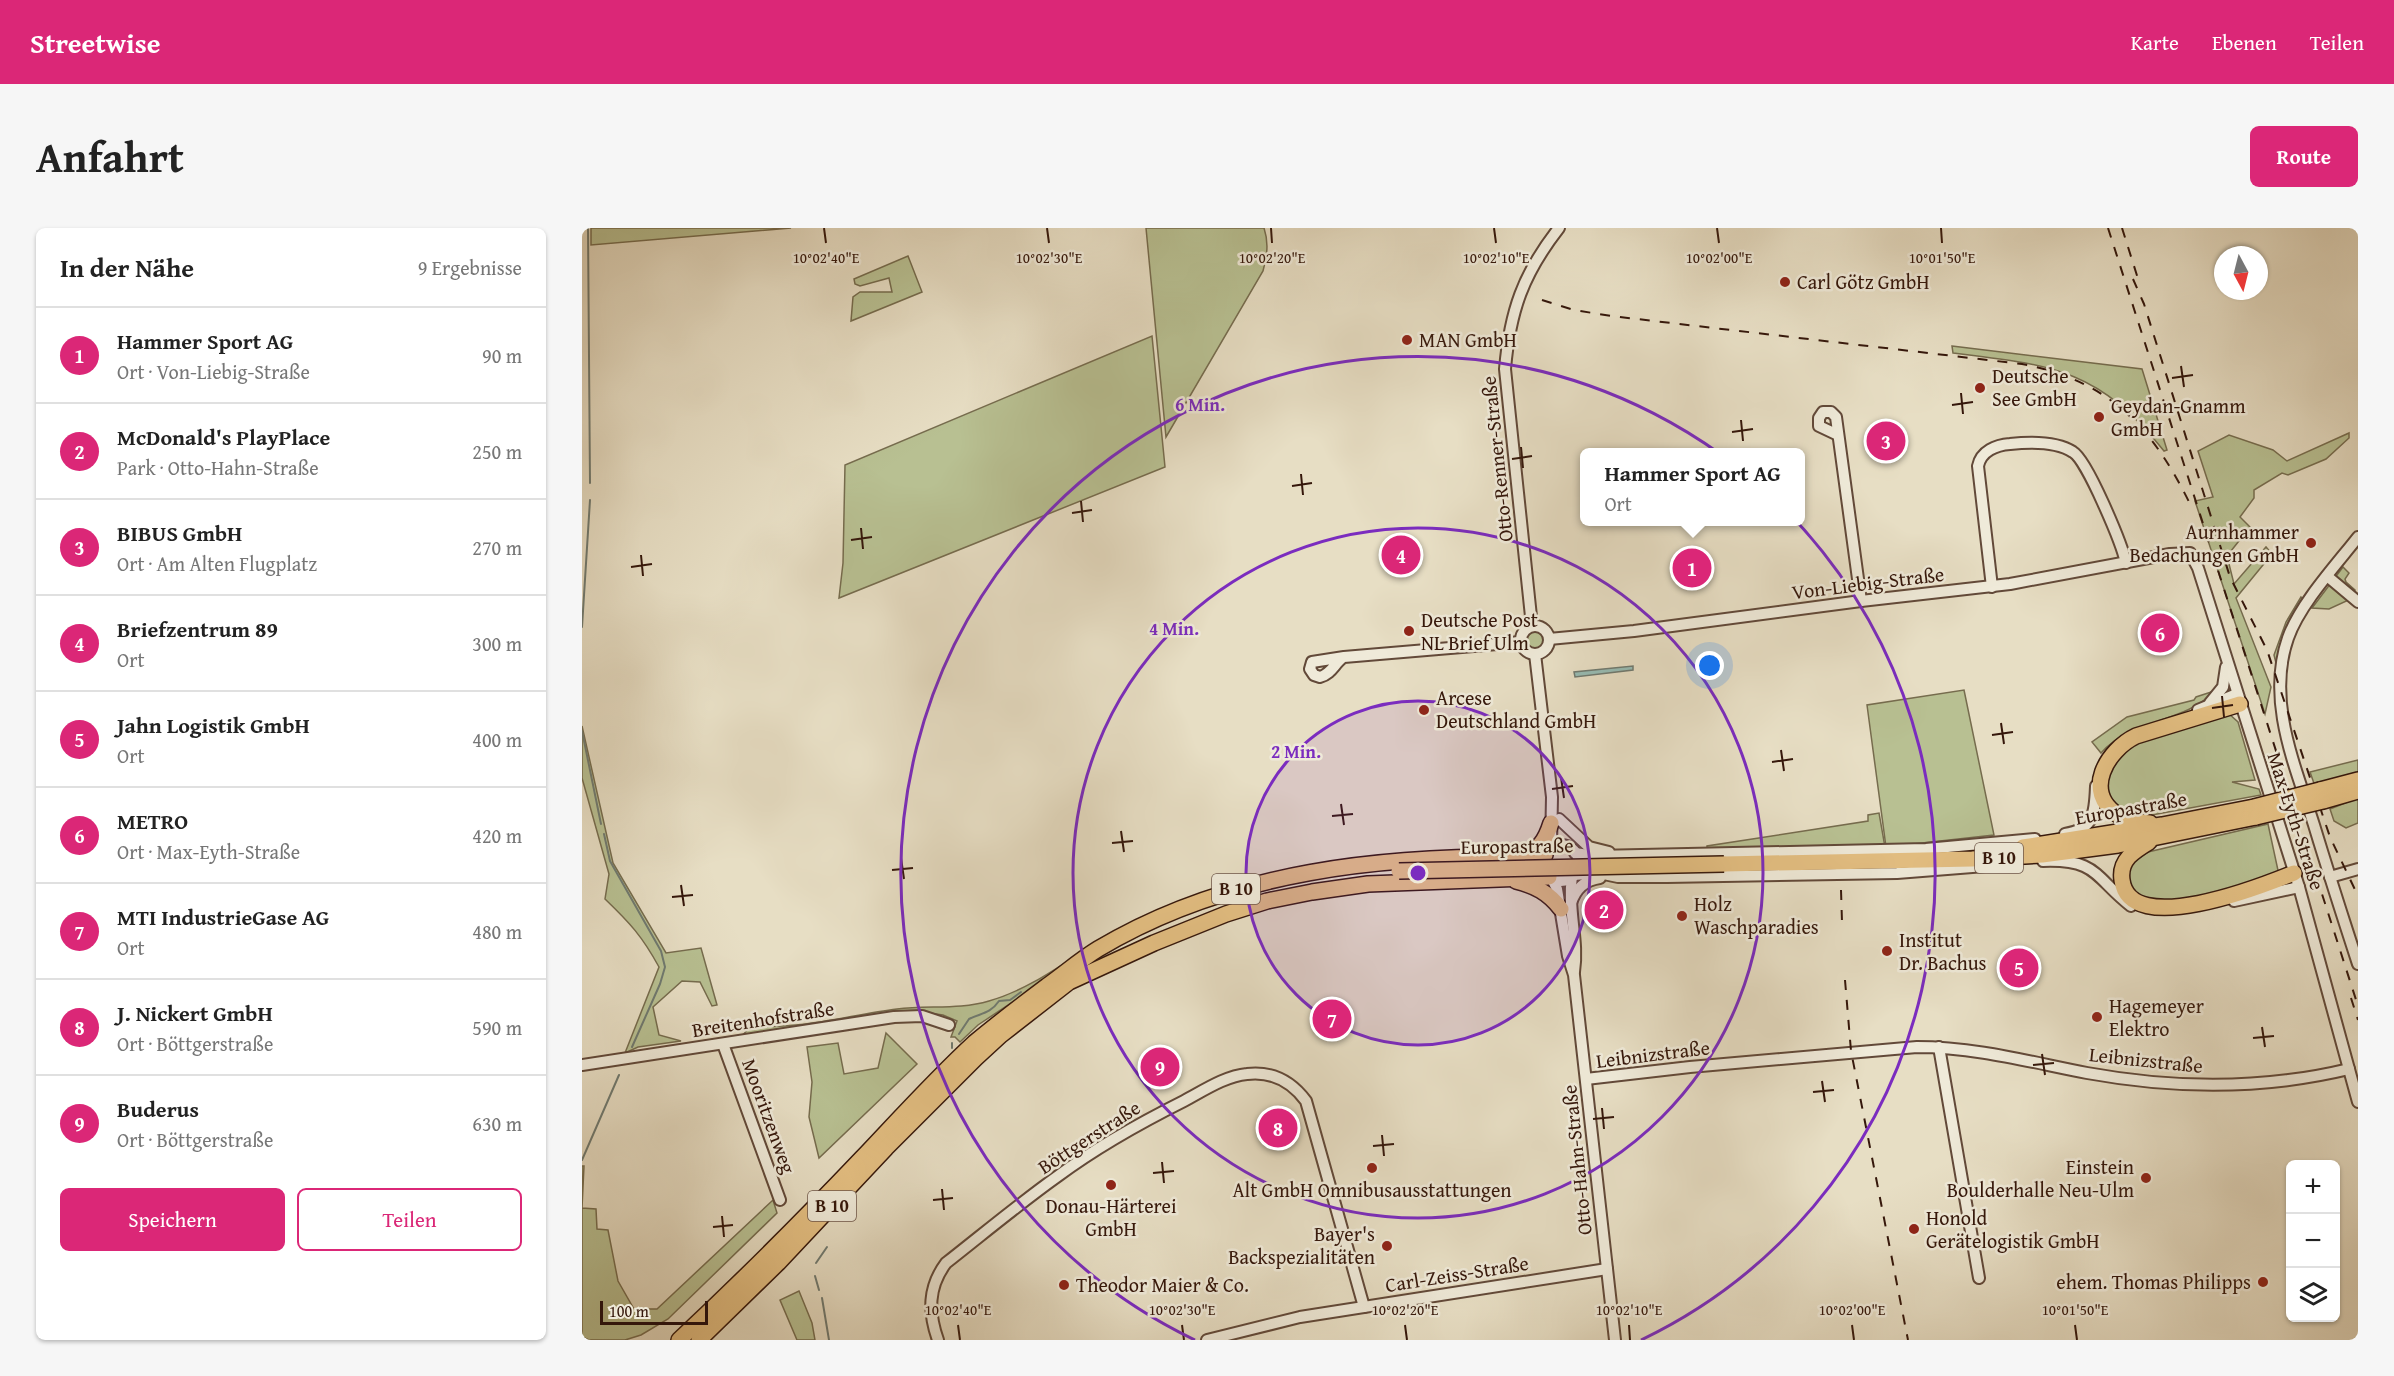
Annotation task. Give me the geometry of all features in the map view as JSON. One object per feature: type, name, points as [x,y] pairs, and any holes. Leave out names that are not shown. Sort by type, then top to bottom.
[{"type":"highway","points":[[2162,825],[2116,814],[2103,796],[2101,784],[2103,767],[2123,742],[2238,699]]},
{"type":"highway","name":"Europastraße","points":[[2321,796],[2358,780]]},
{"type":"highway","name":"Europastraße","points":[[1066,978],[1136,938],[1188,917],[1267,892],[1343,877],[1399,871],[1972,859],[2089,850],[2154,838],[2321,796],[2358,791]]},
{"type":"highway","name":"Europastraße","points":[[1909,859],[2014,849],[2255,812]]},
{"type":"highway","name":"B 10","points":[[1500,857],[1527,853],[1534,849],[1545,840],[1555,821]]},
{"type":"highway","points":[[2032,839],[2097,836]]},
{"type":"highway","points":[[2154,838],[2126,859],[2121,875],[2125,892],[2133,901],[2150,908],[2182,905],[2296,880]]},
{"type":"highway","name":"B 10","points":[[2032,861],[2089,850]]},
{"type":"highway","name":"B 10","points":[[689,1337],[946,1071],[1012,1012],[1066,978],[1096,950],[1137,928],[1230,891],[1267,880],[1376,863],[1426,859],[1536,857],[1548,852]]},
{"type":"highway","points":[[1505,878],[1536,887],[1565,907]]},
{"type":"highway","points":[[1066,978],[1226,914],[1267,901],[1368,884],[1551,878]]},
{"type":"highway","points":[[670,1340],[689,1337]]},
{"type":"street","name":"Otto-Renner-Straße","points":[[1532,626],[1505,369],[1509,328],[1517,301],[1540,253],[1559,228]]},
{"type":"street","points":[[1838,435],[1861,601]]},
{"type":"street","points":[[1992,587],[1978,466],[1979,460],[1987,451],[2007,444],[2043,444],[2069,450],[2078,455],[2089,473],[2126,562]]},
{"type":"street","points":[[2358,537],[2327,576],[2292,628],[2282,660],[2280,685],[2285,733],[2358,964]]},
{"type":"street","name":"Von-Liebig-Straße","points":[[1549,639],[1992,587],[2170,554],[2190,553]]},
{"type":"street","name":"Max-Eyth-Straße","points":[[2190,553],[2198,568],[2296,880],[2358,1102]]},
{"type":"street","points":[[2327,576],[2358,602]]},
{"type":"street","points":[[1532,626],[1545,630],[1549,639],[1543,651],[1534,654],[1526,650],[1521,642],[1523,632],[1532,626]]},
{"type":"street","points":[[1344,657],[1521,642]]},
{"type":"street","points":[[1534,654],[1555,821],[1543,866],[1551,878],[1562,881],[1573,876],[1579,864],[1555,821]]},
{"type":"street","points":[[2208,706],[2223,687],[2226,660]]},
{"type":"street","name":"Europastraße","points":[[1571,850],[1585,856],[1926,849],[2032,839],[2073,832],[2087,825],[2095,809],[2099,765],[2110,747],[2120,738],[2208,706],[2238,699]]},
{"type":"street","points":[[1555,821],[1589,847],[1617,855]]},
{"type":"street","points":[[1548,852],[1557,846],[1571,850]]},
{"type":"street","name":"Europastraße","points":[[1573,876],[1599,873],[1618,877],[1897,873],[2032,861],[2076,862],[2089,867],[2130,905],[2150,913],[2183,911],[2296,880]]},
{"type":"street","points":[[2330,877],[2358,868]]},
{"type":"street","name":"Otto-Hahn-Straße","points":[[1573,876],[1565,907],[1568,956],[1574,975],[1615,1340]]},
{"type":"street","points":[[1565,907],[1588,880],[1618,877]]},
{"type":"street","name":"Otto-Hahn-Straße","points":[[1551,878],[1565,907]]},
{"type":"street","name":"Breitenhofstraße","points":[[582,1065],[908,1016],[928,1017],[949,1025]]},
{"type":"street","name":"Mooritzenweg","points":[[723,1044],[780,1200]]},
{"type":"street","points":[[1939,1047],[1979,1278]]},
{"type":"street","name":"Leibnizstraße","points":[[1586,1079],[1689,1066],[1873,1049],[1939,1047],[2004,1055],[2087,1073],[2158,1083],[2266,1084],[2349,1070]]},
{"type":"street","name":"Böttgerstraße","points":[[938,1340],[931,1313],[932,1289],[937,1275],[946,1263],[1059,1175],[1132,1127],[1207,1089],[1235,1076],[1246,1074],[1278,1077],[1293,1087],[1306,1101],[1364,1307]]},
{"type":"street","name":"Carl-Zeiss-Straße","points":[[1207,1340],[1271,1323],[1607,1269]]},
{"type":"green space","points":[[591,228],[791,228],[591,245]]},
{"type":"green space","points":[[1146,228],[1264,228],[1267,239],[1263,271],[1166,437]]},
{"type":"green space","points":[[908,256],[922,292],[851,321],[853,297],[860,292],[892,292],[889,278],[860,286],[855,284],[854,279]]},
{"type":"green space","points":[[1152,336],[1165,467],[839,598],[843,563],[845,465]]},
{"type":"green space","points":[[1952,346],[2142,369],[2167,450],[2164,451],[2140,423],[2117,402],[2070,375],[2045,367],[1953,353]]},
{"type":"green space","points":[[2349,433],[2349,438],[2326,459],[2288,475],[2282,473],[2254,490],[2254,498],[2240,517],[2250,527],[2227,556],[2234,584],[2266,547],[2272,554],[2236,598],[2271,687],[2265,714],[2195,501],[2213,497],[2198,451],[2229,435],[2273,450],[2287,461]]},
{"type":"green space","points":[[2343,567],[2349,573],[2345,579],[2346,582],[2355,590],[2353,598],[2329,609],[2312,608]]},
{"type":"green space","points":[[2301,597],[2308,603],[2278,671],[2274,655],[2286,622]]},
{"type":"green space","points":[[1535,632],[1541,635],[1544,641],[1541,647],[1535,650],[1529,647],[1526,641],[1529,635]]},
{"type":"green space","points":[[1964,690],[1994,835],[1886,847],[1867,705]]},
{"type":"green space","points":[[2214,691],[2189,710],[2128,733],[2114,741],[2101,753],[2092,742],[2127,717],[2194,700],[2196,697]]},
{"type":"green space","points":[[2228,713],[2238,722],[2255,780],[2232,782],[2259,789],[2261,795],[2141,817],[2116,808],[2108,790],[2106,771],[2126,744]]},
{"type":"green space","points":[[582,726],[613,863],[666,953],[701,948],[717,1005],[712,1006],[700,982],[682,981],[653,1007],[659,1035],[681,1041],[638,1047],[625,1053],[659,967],[635,930],[605,899],[609,874],[582,778]]},
{"type":"green space","points":[[2358,760],[2358,777],[2316,789],[2310,772]]},
{"type":"green space","points":[[2358,798],[2358,823],[2346,828],[2334,821],[2330,809]]},
{"type":"green space","points":[[1879,813],[1885,847],[1707,849],[1707,846],[1868,821],[1868,815]]},
{"type":"green space","points":[[2268,824],[2279,875],[2193,900],[2148,904],[2125,883],[2131,863],[2148,852]]},
{"type":"green space","points":[[1610,904],[1611,915],[1599,917],[1597,906]]},
{"type":"green space","points":[[1094,944],[1065,967],[978,1025],[960,1042],[955,1037],[951,1037],[957,1021],[943,1015],[922,1012],[741,1037],[751,1026],[788,1026],[897,1009],[978,1004],[1031,984]]},
{"type":"green space","points":[[886,1033],[917,1064],[819,1158],[809,1117],[812,1082],[807,1047],[838,1043],[844,1074],[878,1068]]},
{"type":"green space","points":[[582,1166],[584,1166],[582,1208]]},
{"type":"green space","points":[[773,1200],[777,1213],[668,1319],[641,1335],[625,1340],[589,1340],[582,1337],[582,1208],[596,1209],[597,1229],[608,1230],[618,1281],[634,1309],[657,1309]]},
{"type":"green space","points":[[799,1291],[812,1323],[815,1340],[797,1340],[780,1300]]},
{"type":"water","points":[[1633,666],[1633,670],[1575,677],[1574,672]]},
{"type":"waterway","points":[[588,228],[590,483]]},
{"type":"waterway","points":[[582,627],[590,500]]},
{"type":"waterway","points":[[582,731],[601,824]]},
{"type":"waterway","points":[[604,834],[610,861],[661,951],[665,967],[660,984],[632,1047]]},
{"type":"waterway","points":[[959,1034],[969,1019],[989,1011],[999,1001],[1010,1000],[1021,992]]},
{"type":"waterway","points":[[952,1043],[952,1048]]},
{"type":"waterway","points":[[582,1160],[619,1075]]},
{"type":"waterway","points":[[816,1263],[827,1247]]},
{"type":"waterway","points":[[815,1276],[819,1290]]},
{"type":"waterway","points":[[822,1298],[829,1340]]},
{"type":"railway","points":[[2108,228],[2358,1006]]},
{"type":"railway","points":[[2122,228],[2140,285]]},
{"type":"railway","points":[[2133,279],[2144,304],[2230,577],[2267,650],[2330,837],[2358,896]]},
{"type":"railway","points":[[1542,300],[1574,310],[1611,316],[2022,364],[2053,372],[2105,396],[2126,413],[2145,432],[2162,455],[2192,508]]},
{"type":"railway","points":[[1841,890],[1842,922]]},
{"type":"railway","points":[[1845,980],[1851,1051],[1908,1340]]},
{"type":"railway","points":[[2351,998],[2358,1020]]},
{"type":"place","name":"Carl Götz GmbH","points":[[1785,282]]},
{"type":"place","name":"MAN GmbH","points":[[1407,340]]},
{"type":"place","name":"Deutsche See GmbH","points":[[1980,388]]},
{"type":"place","name":"Geydan-Gnamm GmbH","points":[[2099,417]]},
{"type":"place","name":"BIBUS GmbH","points":[[1886,441]]},
{"type":"place","name":"Aurnhammer Bedachungen GmbH","points":[[2311,543]]},
{"type":"place","name":"Briefzentrum 89","points":[[1401,555]]},
{"type":"place","name":"Hammer Sport AG","points":[[1692,568]]},
{"type":"place","name":"Deutsche Post NL Brief Ulm","points":[[1409,631]]},
{"type":"place","name":"METRO","points":[[2160,633]]},
{"type":"place","name":"Arcese Deutschland GmbH","points":[[1424,710]]},
{"type":"place","name":"McDonald's PlayPlace","points":[[1604,910]]},
{"type":"place","name":"Holz Waschparadies","points":[[1682,916]]},
{"type":"place","name":"Institut Dr. Bachus","points":[[1887,951]]},
{"type":"place","name":"Jahn Logistik GmbH","points":[[2019,968]]},
{"type":"place","name":"Hagemeyer Elektro","points":[[2097,1017]]},
{"type":"place","name":"MTI IndustrieGase AG","points":[[1332,1019]]},
{"type":"place","name":"Buderus","points":[[1160,1067]]},
{"type":"place","name":"J. Nickert GmbH","points":[[1278,1128]]},
{"type":"place","name":"Alt GmbH Omnibusausstattungen","points":[[1372,1168]]},
{"type":"place","name":"Einstein Boulderhalle Neu-Ulm","points":[[2146,1178]]},
{"type":"place","name":"Donau-Härterei GmbH","points":[[1111,1185]]},
{"type":"place","name":"Honold Gerätelogistik GmbH","points":[[1914,1229]]},
{"type":"place","name":"Bayer's Backspezialitäten","points":[[1387,1246]]},
{"type":"place","name":"ehem. Thomas Philipps","points":[[2263,1282]]},
{"type":"place","name":"Theodor Maier & Co.","points":[[1064,1285]]}]
